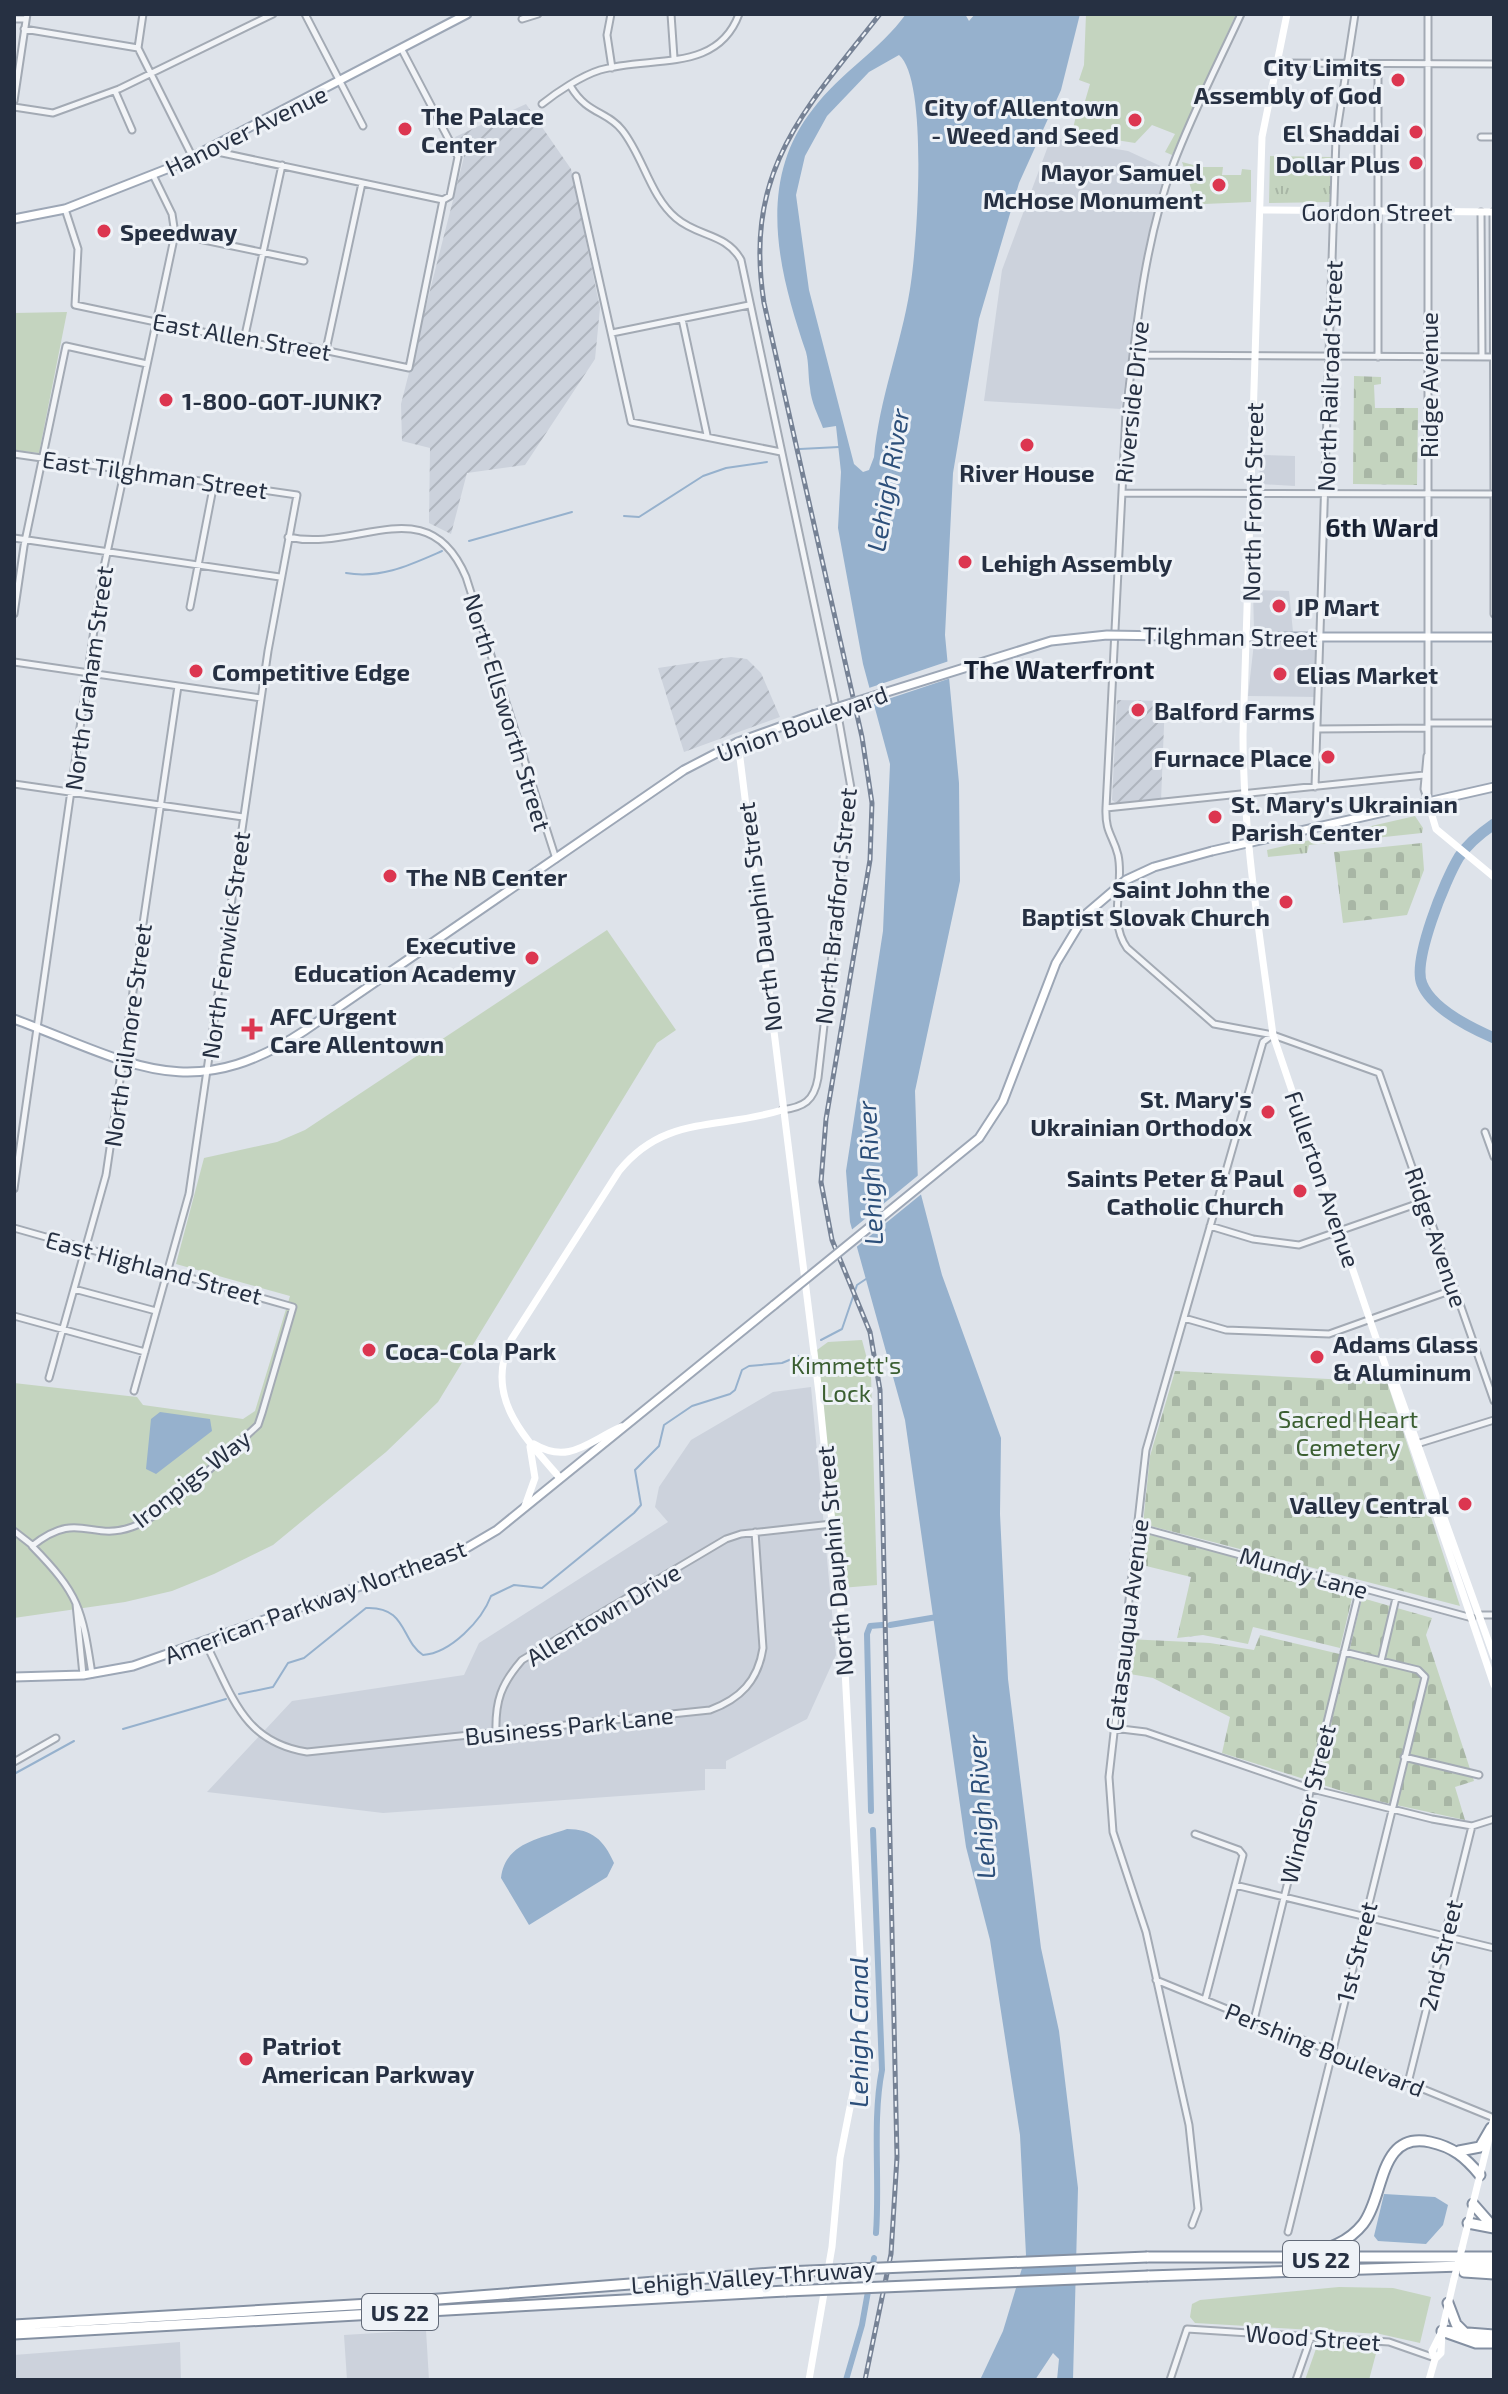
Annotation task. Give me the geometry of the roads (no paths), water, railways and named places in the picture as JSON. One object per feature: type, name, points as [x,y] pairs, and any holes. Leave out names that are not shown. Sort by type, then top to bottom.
[{"type":"highway","points":[[1295,2258],[1337,2245],[1358,2230],[1372,2209],[1388,2159],[1398,2147],[1423,2141],[1467,2152],[1480,2147],[1493,2121]]},
{"type":"highway","points":[[1455,2150],[1480,2175]]},
{"type":"highway","points":[[1473,2204],[1494,2228]]},
{"type":"highway","points":[[1468,2223],[1494,2228]]},
{"type":"highway","name":"Lehigh Valley Thruway","points":[[14,2325],[387,2303],[785,2272],[1147,2257],[1494,2257]]},
{"type":"highway","name":"Lehigh Valley Thruway","points":[[14,2334],[786,2291],[1494,2265]]},
{"type":"highway","points":[[1408,2268],[1494,2274]]},
{"type":"highway","points":[[1448,2303],[1456,2324],[1467,2334]]},
{"type":"highway","points":[[1442,2331],[1494,2335]]},
{"type":"highway","points":[[1442,2331],[1472,2342],[1494,2343]]},
{"type":"main road","name":"Hanover Avenue","points":[[14,219],[65,209],[193,158],[341,83],[458,16],[467,14]]},
{"type":"main road","name":"North Front Street","points":[[1267,992],[1244,794],[1243,735],[1262,137],[1287,14]]},
{"type":"main road","name":"Gordon Street","points":[[1260,210],[1494,212]]},
{"type":"main road","name":"Tilghman Street","points":[[969,665],[1040,643],[1084,636],[1494,637]]},
{"type":"main road","name":"Union Boulevard","points":[[14,1019],[165,1071],[206,1073],[240,1066],[267,1055],[557,860],[655,789],[738,742],[969,665]]},
{"type":"main road","name":"North Dauphin Street","points":[[738,742],[819,1393],[843,1632],[863,2020],[857,2072],[842,2138],[831,2258],[809,2380]]},
{"type":"main road","name":"American Parkway Northeast","points":[[14,1677],[88,1675],[133,1666],[463,1550],[628,1425],[979,1138],[1003,1101],[1056,963],[1085,915],[1126,880],[1154,867],[1212,851],[1494,787]]},
{"type":"main road","points":[[1428,802],[1433,825],[1494,877]]},
{"type":"main road","name":"Fullerton Avenue","points":[[1267,992],[1273,1035],[1476,1616],[1494,1657]]},
{"type":"main road","name":"North Bradford Street","points":[[560,1478],[515,1424],[504,1399],[501,1378],[506,1353],[619,1171],[640,1148],[680,1128],[782,1110]]},
{"type":"main road","name":"Fullerton Avenue","points":[[1388,1364],[1420,1443],[1476,1616],[1494,1685]]},
{"type":"main road","points":[[529,1441],[551,1452],[573,1453],[628,1425]]},
{"type":"main road","points":[[525,1506],[535,1478],[529,1441]]},
{"type":"main road","points":[[1429,2380],[1435,2359],[1441,2353],[1448,2303],[1493,2121]]},
{"type":"street","points":[[143,14],[138,48],[193,158]]},
{"type":"street","points":[[14,19],[26,16],[14,104],[53,113],[115,91],[273,14]]},
{"type":"street","points":[[305,14],[363,126]]},
{"type":"street","points":[[522,19],[538,14]]},
{"type":"street","points":[[611,14],[607,35],[612,68]]},
{"type":"street","points":[[671,14],[674,58]]},
{"type":"street","points":[[542,104],[587,76],[612,68],[708,53],[728,38],[739,14]]},
{"type":"street","name":"Riverside Drive","points":[[1241,14],[1173,166],[1144,286],[1133,355],[1122,493],[1106,808],[1107,834],[1118,857],[1119,932],[1127,948],[1206,1020],[1225,1028],[1273,1035],[1379,1073]]},
{"type":"street","name":"North Railroad Street","points":[[1315,787],[1336,137],[1355,14]]},
{"type":"street","name":"Ridge Avenue","points":[[1428,14],[1428,802]]},
{"type":"street","points":[[24,29],[138,48]]},
{"type":"street","points":[[208,150],[443,200],[450,196],[458,152],[402,50]]},
{"type":"street","points":[[1277,63],[1494,64]]},
{"type":"street","points":[[1378,64],[1378,357]]},
{"type":"street","name":"North Bradford Street","points":[[571,87],[589,110],[620,128],[672,215],[687,226],[722,239],[741,260],[851,788],[816,1089],[806,1104],[782,1110]]},
{"type":"street","points":[[115,91],[132,130]]},
{"type":"street","points":[[1481,137],[1494,137]]},
{"type":"street","points":[[244,340],[282,165]]},
{"type":"street","name":"North Graham Street","points":[[14,1189],[107,552],[175,234],[172,214],[153,175]]},
{"type":"street","points":[[576,176],[631,422],[781,452]]},
{"type":"street","points":[[326,350],[362,183]]},
{"type":"street","name":"East Allen Street","points":[[65,209],[79,256],[75,305],[244,340],[326,350],[409,368],[443,200]]},
{"type":"street","points":[[1481,212],[1482,357]]},
{"type":"street","points":[[1494,212],[1494,614]]},
{"type":"street","points":[[175,234],[304,261]]},
{"type":"street","points":[[612,333],[749,305]]},
{"type":"street","points":[[682,319],[707,435]]},
{"type":"street","points":[[14,614],[25,540],[66,346],[147,364]]},
{"type":"street","points":[[1133,355],[1493,357]]},
{"type":"street","name":"East Tilghman Street","points":[[14,454],[297,495]]},
{"type":"street","points":[[190,607],[214,483]]},
{"type":"street","points":[[1122,493],[1494,494]]},
{"type":"street","name":"North Fenwick Street","points":[[134,1391],[189,1194],[261,698],[280,577],[297,495]]},
{"type":"street","name":"North Ellsworth Street","points":[[288,537],[331,540],[392,527],[417,529],[443,540],[460,563],[557,860]]},
{"type":"street","points":[[14,538],[280,577]]},
{"type":"street","points":[[14,662],[261,698]]},
{"type":"street","name":"North Gilmore Street","points":[[49,1378],[106,1175],[178,686]]},
{"type":"street","points":[[1317,729],[1494,723]]},
{"type":"street","name":"Ridge Avenue","points":[[1428,755],[1424,775],[1428,802]]},
{"type":"street","points":[[1106,808],[1424,775]]},
{"type":"street","points":[[14,784],[243,817]]},
{"type":"street","name":"Catasauqua Avenue","points":[[1192,2225],[1198,2209],[1189,2125],[1146,1932],[1110,1822],[1108,1796],[1113,1728],[1148,1439],[1263,1042],[1273,1035]]},
{"type":"street","name":"Ridge Avenue","points":[[1379,1073],[1494,1401]]},
{"type":"street","points":[[1485,1132],[1494,1157]]},
{"type":"street","points":[[1210,1226],[1253,1239],[1299,1245],[1425,1201]]},
{"type":"street","name":"East Highland Street","points":[[14,1228],[293,1307]]},
{"type":"street","points":[[74,1289],[156,1311]]},
{"type":"street","points":[[1184,1318],[1226,1330],[1329,1334],[1455,1289]]},
{"type":"street","name":"Ironpigs Way","points":[[32,1546],[57,1528],[113,1530],[136,1526],[244,1438],[258,1425],[293,1307]]},
{"type":"street","points":[[14,1316],[145,1352]]},
{"type":"street","points":[[1420,1443],[1494,1420]]},
{"type":"street","points":[[755,1532],[832,1524]]},
{"type":"street","name":"Mundy Lane","points":[[1137,1527],[1324,1575],[1396,1598],[1476,1616],[1494,1615]]},
{"type":"street","points":[[14,1531],[61,1575],[76,1604],[88,1675]]},
{"type":"street","name":"Business Park Lane","points":[[205,1642],[254,1729],[282,1748],[307,1752],[710,1710],[732,1702],[747,1688],[762,1658],[755,1532]]},
{"type":"street","name":"Allentown Drive","points":[[496,1733],[495,1704],[505,1680],[522,1660],[726,1539],[755,1532]]},
{"type":"street","name":"Windsor Street","points":[[1254,2020],[1360,1588]]},
{"type":"street","points":[[1344,1652],[1381,1661],[1396,1598]]},
{"type":"street","name":"1st Street","points":[[1288,2232],[1424,1673],[1381,1661]]},
{"type":"street","points":[[1113,1728],[1146,1732],[1312,1789],[1391,1809],[1472,1826],[1494,1819]]},
{"type":"street","points":[[14,1762],[56,1738]]},
{"type":"street","points":[[1404,1757],[1479,1775]]},
{"type":"street","name":"2nd Street","points":[[1408,2083],[1472,1826]]},
{"type":"street","points":[[1195,1834],[1239,1850],[1243,1855],[1205,2000]]},
{"type":"street","points":[[1235,1885],[1494,1948]]},
{"type":"street","name":"Pershing Boulevard","points":[[1156,1980],[1493,2121]]},
{"type":"street","name":"Wood Street","points":[[1170,2380],[1187,2329],[1396,2343],[1435,2359]]},
{"type":"street","points":[[1296,2380],[1311,2337]]},
{"type":"water","name":"Lehigh River","points":[[906,14],[965,14],[969,21],[975,14],[1080,14],[1061,90],[1019,183],[979,319],[953,473],[945,635],[959,783],[960,881],[915,1091],[918,1183],[942,1275],[1001,1438],[1000,1514],[1008,1679],[1041,1948],[1059,2031],[1078,2188],[1073,2380],[1057,2380],[1059,2359],[1053,2353],[1035,2380],[980,2380],[1003,2331],[1026,2255],[1020,2135],[990,1940],[966,1847],[905,1420],[850,1222],[846,1171],[883,931],[890,764],[863,664],[838,528],[841,472],[836,426],[823,428],[812,398],[807,356],[781,260],[778,197],[784,167],[795,137],[813,109]],"holes":[[[899,55],[908,71],[918,129],[918,204],[913,268],[880,415],[874,457],[869,470],[863,472],[854,464],[809,290],[796,195],[805,156],[827,116],[869,72]]]},
{"type":"water","points":[[160,1412],[210,1419],[212,1431],[156,1474],[146,1469],[151,1419]]},
{"type":"water","points":[[567,1829],[596,1837],[614,1863],[607,1877],[529,1925],[501,1878],[504,1866],[509,1857],[525,1844]]},
{"type":"water","points":[[1384,2194],[1435,2197],[1448,2205],[1443,2225],[1426,2244],[1378,2241],[1374,2236]]},
{"type":"waterway","points":[[800,449],[839,447]]},
{"type":"waterway","points":[[624,516],[639,517],[703,476],[726,468],[767,462]]},
{"type":"waterway","points":[[469,541],[572,512]]},
{"type":"waterway","points":[[346,573],[383,572],[442,551]]},
{"type":"waterway","points":[[1494,824],[1466,847],[1453,868],[1432,920],[1420,973],[1422,984],[1434,1002],[1464,1023],[1494,1038]]},
{"type":"waterway","points":[[821,1340],[842,1329],[857,1285],[866,1279]]},
{"type":"waterway","points":[[239,1694],[273,1687],[288,1663],[304,1658],[366,1608],[379,1609],[396,1618],[423,1655],[434,1653],[454,1642],[473,1625],[491,1596],[514,1585],[542,1588],[634,1513],[641,1505],[635,1470],[659,1446],[664,1425],[692,1406],[730,1394],[735,1390],[742,1370],[749,1366],[782,1363],[799,1356]]},
{"type":"waterway","name":"Lehigh Canal","points":[[890,1625],[937,1617]]},
{"type":"waterway","name":"Lehigh Canal","points":[[871,1811],[867,1634],[870,1626],[882,1625]]},
{"type":"waterway","points":[[123,1729],[226,1699]]},
{"type":"waterway","points":[[14,1774],[74,1741]]},
{"type":"waterway","name":"Lehigh Canal","points":[[873,1830],[882,2070],[877,2109],[876,2233]]},
{"type":"waterway","name":"Lehigh Canal","points":[[846,2380],[862,2325],[874,2258]]},
{"type":"railway","points":[[865,2380],[891,2254],[897,2157],[880,1390],[870,1332],[832,1240],[821,1182],[826,1119],[870,860],[872,803],[862,737],[764,303],[760,256],[763,215],[772,178],[786,144],[827,81],[880,14]]},
{"type":"place","name":"City Limits Assembly of God","points":[[1398,80]]},
{"type":"place","name":"City of Allentown - Weed and Seed","points":[[1135,120]]},
{"type":"place","name":"The Palace Center","points":[[405,129]]},
{"type":"place","name":"El Shaddai","points":[[1416,132]]},
{"type":"place","name":"Dollar Plus","points":[[1416,163]]},
{"type":"place","name":"Mayor Samuel McHose Monument","points":[[1219,185]]},
{"type":"place","name":"Speedway","points":[[104,231]]},
{"type":"place","name":"1-800-GOT-JUNK?","points":[[166,400]]},
{"type":"place","name":"River House","points":[[1027,445]]},
{"type":"place","name":"Lehigh Assembly","points":[[965,562]]},
{"type":"place","name":"JP Mart","points":[[1279,606]]},
{"type":"place","name":"Competitive Edge","points":[[196,671]]},
{"type":"place","name":"Elias Market","points":[[1280,674]]},
{"type":"place","name":"Balford Farms","points":[[1138,710]]},
{"type":"place","name":"Furnace Place","points":[[1328,757]]},
{"type":"place","name":"St. Mary's Ukrainian Parish Center","points":[[1215,817]]},
{"type":"place","name":"The NB Center","points":[[390,876]]},
{"type":"place","name":"Saint John the Baptist Slovak Church","points":[[1286,902]]},
{"type":"place","name":"Executive Education Academy","points":[[532,958]]},
{"type":"place","name":"AFC Urgent Care Allentown","points":[[252,1029]]},
{"type":"place","name":"St. Mary's Ukrainian Orthodox","points":[[1268,1112]]},
{"type":"place","name":"Saints Peter & Paul Catholic Church","points":[[1300,1191]]},
{"type":"place","name":"Coca-Cola Park","points":[[369,1350]]},
{"type":"place","name":"Adams Glass & Aluminum","points":[[1317,1357]]},
{"type":"place","name":"Valley Central","points":[[1465,1504]]},
{"type":"place","name":"Patriot American Parkway","points":[[246,2059]]},
{"type":"district","name":"6th Ward","points":[[1382,526]]},
{"type":"district","name":"The Waterfront","points":[[1059,668]]},
{"type":"park label","name":"Kimmett's Lock","points":[[846,1378]]},
{"type":"park label","name":"Sacred Heart Cemetery","points":[[1348,1432]]}]
